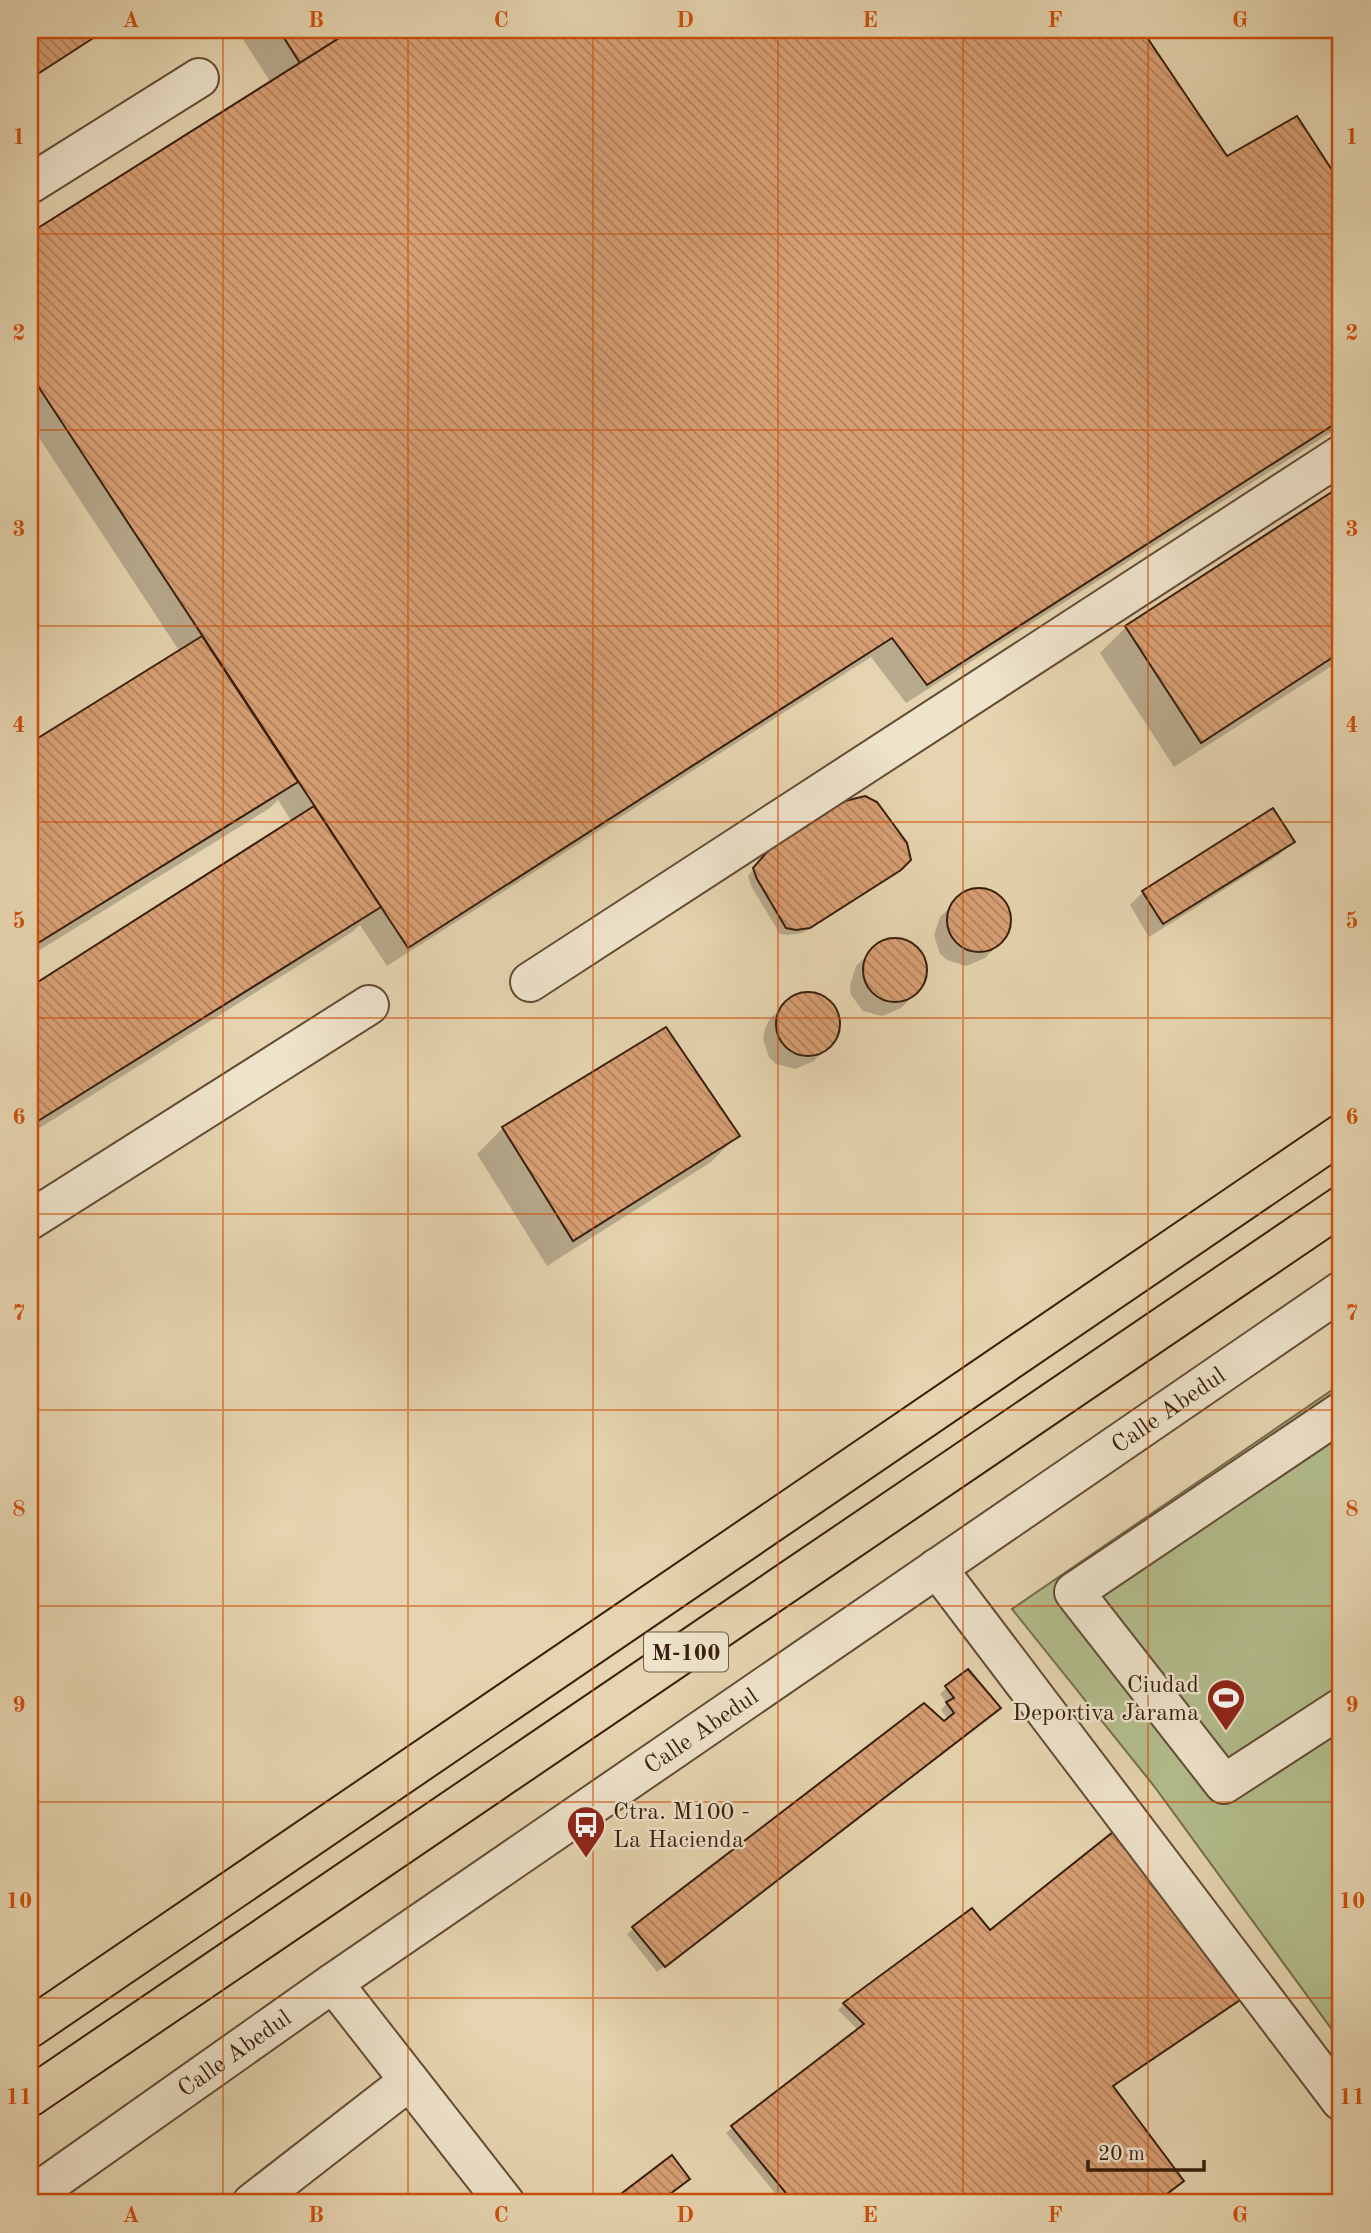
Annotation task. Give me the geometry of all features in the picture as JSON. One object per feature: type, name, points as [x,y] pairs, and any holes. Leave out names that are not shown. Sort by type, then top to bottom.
[{"type":"highway","name":"M-100","points":[[30,2028],[1341,1134]]},
{"type":"highway","name":"M-100","points":[[30,2097],[1341,1206]]},
{"type":"street","points":[[30,184],[199,78]]},
{"type":"street","points":[[530,982],[1341,455]]},
{"type":"street","points":[[30,1220],[369,1005]]},
{"type":"street","name":"Calle Abedul","points":[[30,2197],[333,1983],[1341,1291]]},
{"type":"street","points":[[1341,1412],[1074,1592],[1224,1784],[1341,1708]]},
{"type":"street","points":[[937,1568],[1341,2101]]},
{"type":"street","points":[[333,1983],[505,2203]]},
{"type":"street","points":[[253,2203],[410,2081]]},
{"type":"green space","name":"Ciudad Deportiva Jarama","points":[[1341,1384],[1341,2042],[1154,1786],[1012,1609]]},
{"type":"building","points":[[30,30],[99,30],[101,33],[30,79]]},
{"type":"building","points":[[279,30],[352,30],[300,63]]},
{"type":"building","points":[[352,30],[1142,30],[1227,156],[1297,116],[1341,184],[1341,420],[927,685],[892,638],[408,948],[30,374],[30,233]]},
{"type":"building","points":[[1341,486],[1341,652],[1201,743],[1125,626]]},
{"type":"building","points":[[202,636],[298,782],[30,948],[30,743]]},
{"type":"building","points":[[865,796],[877,802],[907,843],[911,860],[901,870],[810,928],[786,928],[753,868],[768,851],[845,801]]},
{"type":"building","points":[[314,806],[381,907],[30,1126],[30,987]]},
{"type":"building","points":[[1273,808],[1295,842],[1163,924],[1142,891]]},
{"type":"building","points":[[973,888],[985,888],[1002,897],[1009,908],[1009,932],[1002,943],[985,952],[973,952],[961,947],[952,938],[947,926],[947,914],[952,902],[961,893]]},
{"type":"building","points":[[889,938],[901,938],[918,947],[925,958],[925,982],[918,993],[901,1002],[889,1002],[877,997],[868,988],[863,976],[863,964],[868,952],[877,943]]},
{"type":"building","points":[[802,992],[814,992],[831,1001],[838,1012],[838,1036],[831,1047],[814,1056],[802,1056],[790,1051],[781,1042],[776,1030],[776,1018],[781,1006],[790,997]]},
{"type":"building","points":[[666,1027],[740,1136],[573,1241],[502,1127]]},
{"type":"building","points":[[968,1669],[1001,1708],[665,1967],[632,1927],[924,1703],[944,1721],[954,1713],[946,1702],[954,1698],[945,1686]]},
{"type":"building","points":[[1113,1832],[1243,1998],[1113,2086],[1184,2181],[1155,2203],[794,2203],[731,2126],[864,2024],[843,2003],[972,1908],[990,1930]]},
{"type":"building","points":[[672,2155],[690,2179],[658,2203],[609,2203]]},
{"type":"place","name":"Ciudad Deportiva Jarama","points":[[1226,1732]]},
{"type":"place","name":"Ctra. M100 - La Hacienda","points":[[586,1859]]}]
